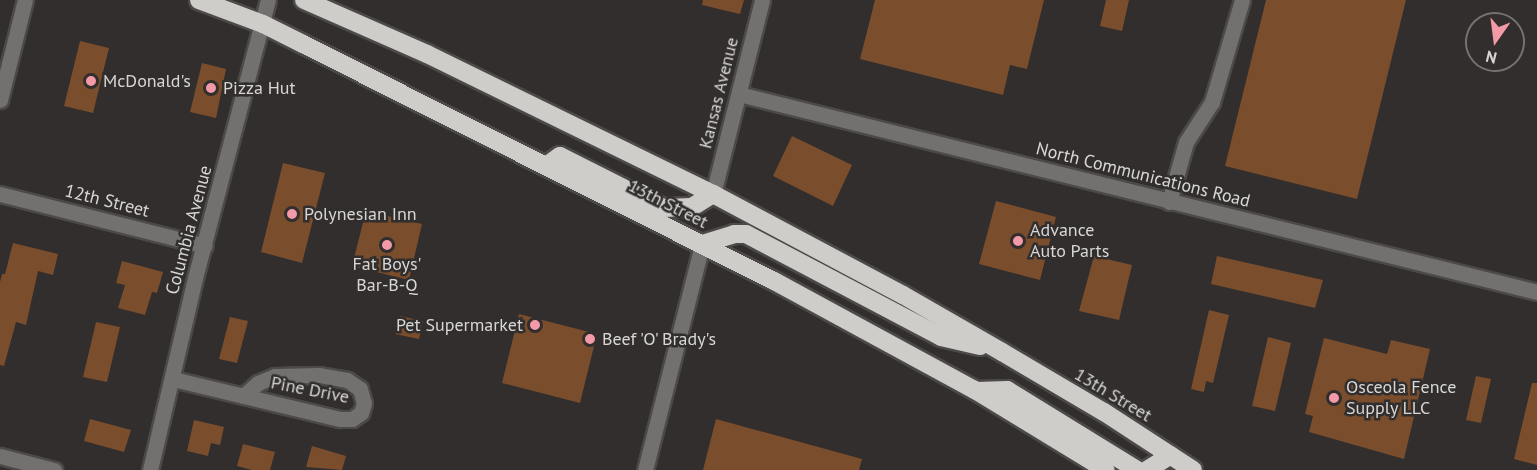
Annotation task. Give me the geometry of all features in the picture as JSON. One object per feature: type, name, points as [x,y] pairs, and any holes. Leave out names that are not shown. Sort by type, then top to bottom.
[{"type":"highway","name":"13th Street","points":[[199,0],[263,24],[842,316],[977,392],[1106,470]]},
{"type":"highway","name":"13th Street","points":[[304,0],[417,50],[713,194],[1002,352],[1193,470]]},
{"type":"highway","points":[[546,166],[560,156],[663,208],[692,207],[713,194]]},
{"type":"highway","points":[[702,244],[734,234],[746,234],[941,337],[1002,352]]},
{"type":"highway","points":[[977,392],[1007,390],[1137,470]]},
{"type":"highway","points":[[1147,470],[1171,455]]},
{"type":"street","points":[[0,100],[25,0]]},
{"type":"street","name":"Columbia Avenue","points":[[150,470],[195,278],[268,0]]},
{"type":"street","name":"Kansas Avenue","points":[[713,194],[762,0]]},
{"type":"street","points":[[1169,202],[1186,142],[1212,102],[1242,0]]},
{"type":"street","name":"North Communications Road","points":[[739,94],[1537,292]]},
{"type":"street","name":"12th Street","points":[[0,194],[205,246]]},
{"type":"street","points":[[645,470],[702,244]]},
{"type":"street","name":"Pine Drive","points":[[173,379],[243,396],[340,419],[352,419],[361,413],[364,403],[360,389],[347,380],[318,375],[275,376],[258,383],[243,396]]},
{"type":"street","points":[[0,456],[54,470]]},
{"type":"building","points":[[703,0],[744,0],[740,14],[702,5]]},
{"type":"building","points":[[875,0],[1044,0],[1027,69],[1010,65],[1003,95],[860,59]]},
{"type":"building","points":[[1106,0],[1129,0],[1122,31],[1100,26]]},
{"type":"building","points":[[1266,0],[1406,0],[1357,199],[1225,166]]},
{"type":"building","points":[[80,41],[109,48],[93,113],[64,106]]},
{"type":"building","points":[[202,63],[226,69],[216,118],[190,112]]},
{"type":"building","points":[[792,136],[852,165],[833,206],[773,176]]},
{"type":"building","name":"Polynesian Inn","points":[[283,163],[325,173],[302,263],[261,252]]},
{"type":"building","name":"Advance Auto Parts","points":[[996,201],[1056,217],[1040,280],[979,264]]},
{"type":"building","name":"Fat Boys' Bar-B-Q","points":[[366,211],[422,224],[409,280],[352,266]]},
{"type":"building","points":[[13,243],[58,254],[53,275],[38,271],[26,325],[16,322],[4,366],[0,365],[0,282],[2,274],[5,274]]},
{"type":"building","points":[[1094,256],[1132,265],[1119,320],[1079,311]]},
{"type":"building","points":[[1217,256],[1323,280],[1315,308],[1211,284]]},
{"type":"building","points":[[122,261],[163,272],[157,293],[152,292],[145,315],[118,308],[125,285],[116,283]]},
{"type":"building","points":[[1209,310],[1229,315],[1213,383],[1206,381],[1204,392],[1191,389]]},
{"type":"building","points":[[519,314],[597,334],[580,403],[502,383]]},
{"type":"building","points":[[400,316],[423,321],[419,339],[395,334]]},
{"type":"building","points":[[230,317],[248,321],[237,363],[219,359]]},
{"type":"building","points":[[96,322],[120,327],[107,382],[83,377]]},
{"type":"building","points":[[1268,337],[1291,343],[1275,411],[1252,406]]},
{"type":"building","points":[[1324,338],[1387,354],[1391,340],[1430,349],[1404,459],[1309,432],[1313,416],[1305,414]]},
{"type":"building","points":[[1476,376],[1491,379],[1481,423],[1466,420]]},
{"type":"building","points":[[1532,383],[1537,383],[1537,465],[1514,459]]},
{"type":"building","points":[[90,419],[131,430],[124,452],[84,441]]},
{"type":"building","points":[[716,419],[862,459],[859,470],[703,470]]},
{"type":"building","points":[[194,420],[224,427],[220,445],[211,443],[208,456],[187,451]]},
{"type":"building","points":[[243,444],[275,452],[270,470],[252,470],[237,466]]},
{"type":"building","points":[[312,446],[346,456],[342,470],[306,467]]},
{"type":"place","name":"McDonald's","points":[[91,81]]},
{"type":"place","name":"Pizza Hut","points":[[211,88]]},
{"type":"place","name":"Polynesian Inn","points":[[292,214]]},
{"type":"place","name":"Advance Auto Parts","points":[[1018,241]]},
{"type":"place","name":"Fat Boys' Bar-B-Q","points":[[387,245]]},
{"type":"place","name":"Pet Supermarket","points":[[535,325]]},
{"type":"place","name":"Beef 'O' Brady's","points":[[590,339]]},
{"type":"place","name":"Osceola Fence Supply LLC","points":[[1334,398]]}]
